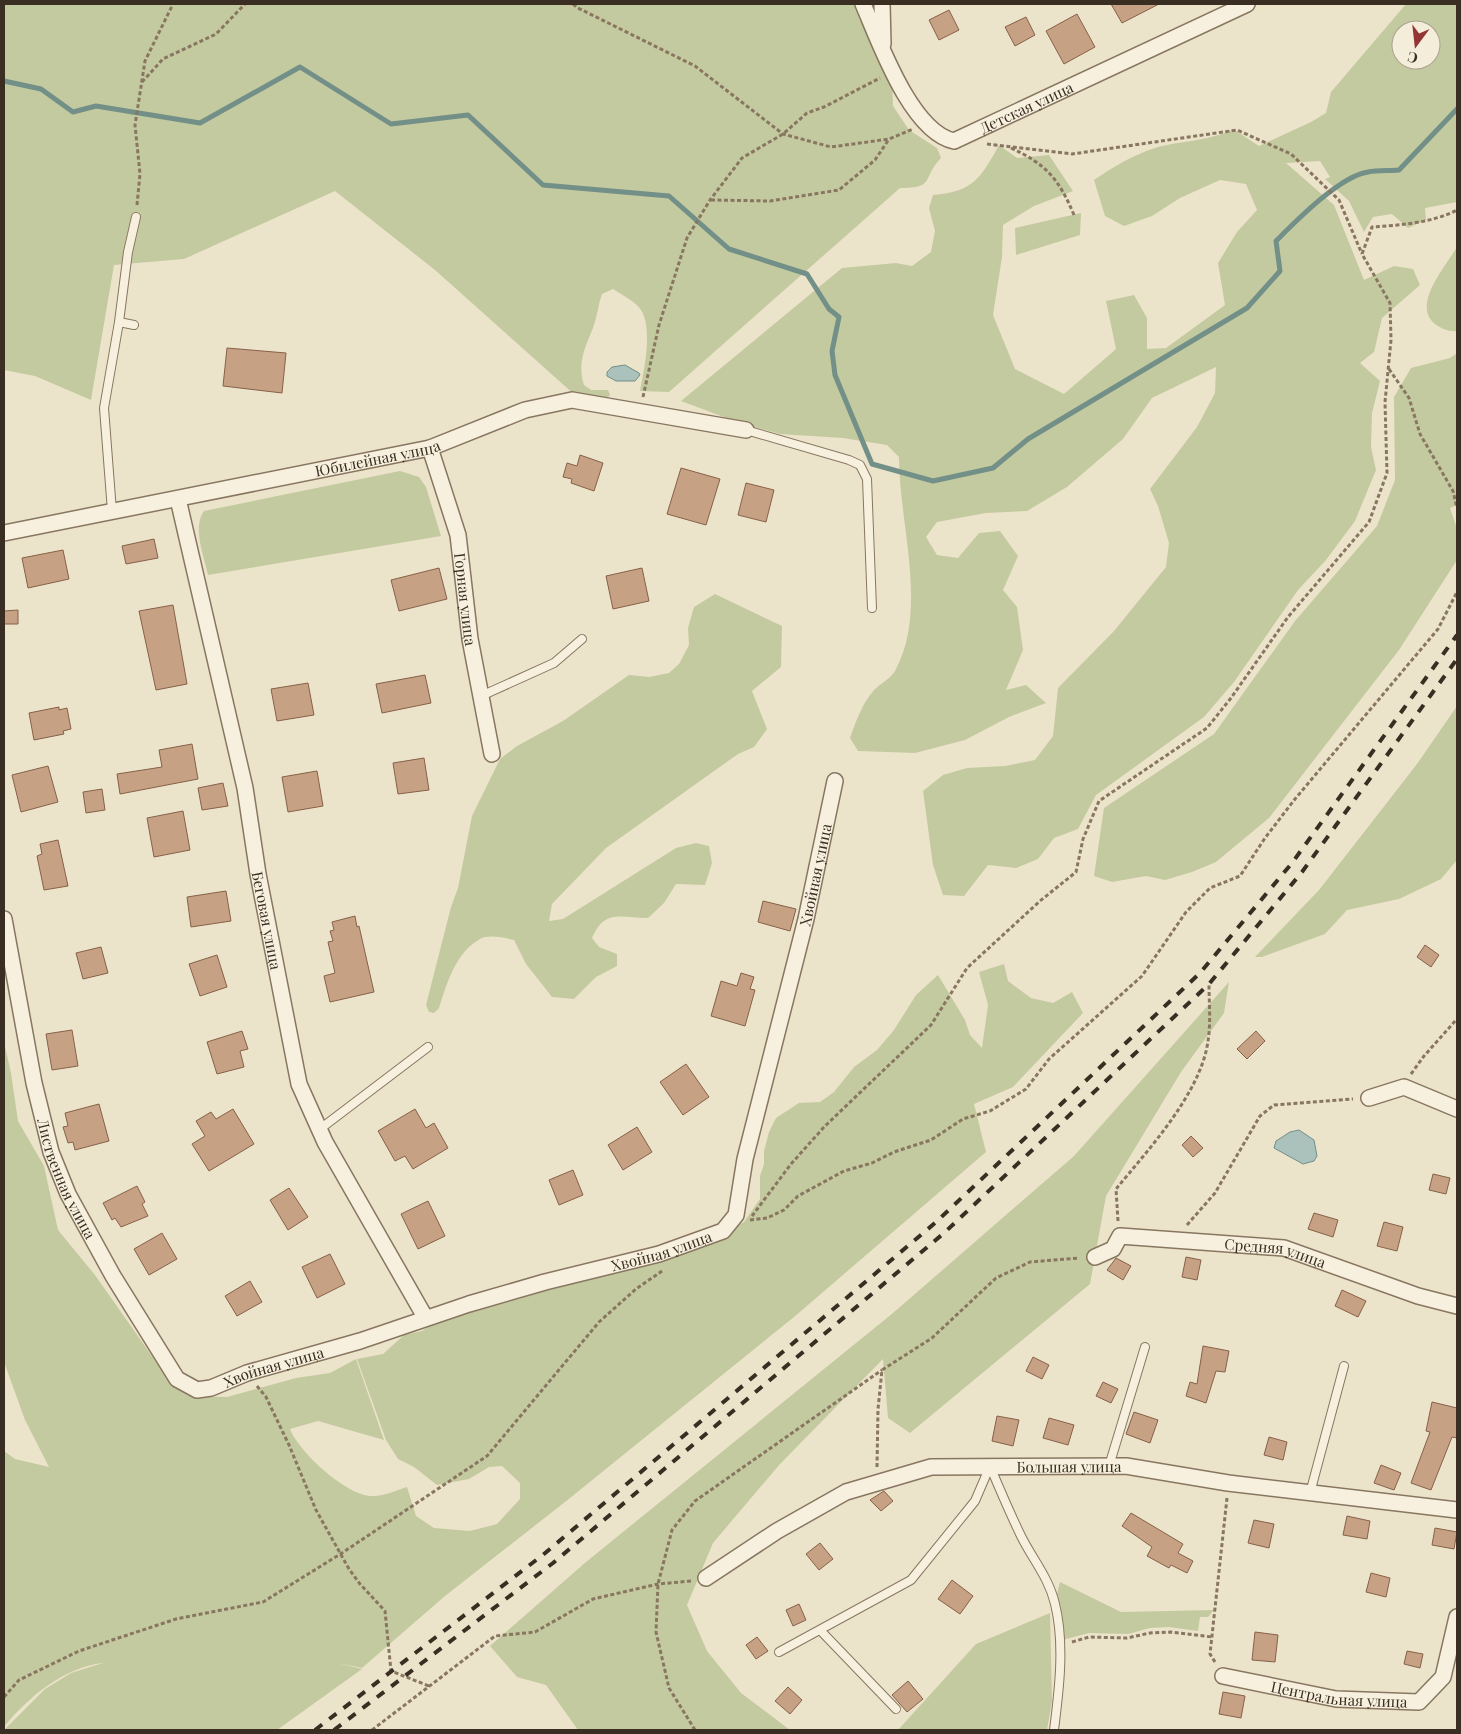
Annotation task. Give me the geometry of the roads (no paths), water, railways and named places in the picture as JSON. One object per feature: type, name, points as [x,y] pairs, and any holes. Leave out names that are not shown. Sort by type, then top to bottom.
[{"type":"street","points":[[863,4],[884,53]]},
{"type":"street","points":[[882,4],[884,53]]},
{"type":"street","name":"Детская улица","points":[[884,53],[892,72],[926,123],[949,140],[960,140],[1247,4]]},
{"type":"street","name":"Юбилейная улица","points":[[4,533],[430,448],[525,410],[572,400],[746,430]]},
{"type":"street","name":"Горная улица","points":[[430,448],[458,535],[470,639],[492,754]]},
{"type":"street","name":"Беговая улица","points":[[178,499],[245,788],[258,874],[282,1007],[299,1084],[320,1129],[425,1317]]},
{"type":"street","name":"Хвойная улица","points":[[211,1388],[247,1373],[360,1341],[425,1317],[545,1282],[659,1254],[723,1230],[732,1223],[736,1215],[745,1159],[768,1060],[806,919],[818,850],[835,781]]},
{"type":"street","name":"Лиственная улица","points":[[4,919],[34,1083],[51,1152],[68,1194],[113,1276],[177,1379],[197,1390],[211,1388]]},
{"type":"street","points":[[1369,1098],[1404,1087],[1457,1109]]},
{"type":"street","name":"Средняя улица","points":[[1095,1257],[1113,1249],[1120,1236],[1284,1248],[1418,1296],[1457,1306]]},
{"type":"street","name":"Большая улица","points":[[706,1578],[777,1531],[846,1492],[930,1467],[1126,1466],[1228,1483],[1457,1510]]},
{"type":"street","name":"Центральная улица","points":[[1223,1676],[1336,1698],[1419,1702],[1443,1677],[1457,1617]]},
{"type":"lane","points":[[112,511],[104,408],[119,322],[128,252],[136,217]]},
{"type":"lane","points":[[119,322],[134,324]]},
{"type":"lane","points":[[746,430],[840,457],[860,465],[867,479],[872,608]]},
{"type":"lane","points":[[481,696],[554,662],[582,638]]},
{"type":"lane","points":[[320,1129],[428,1047]]},
{"type":"lane","points":[[1109,1466],[1145,1347]]},
{"type":"lane","points":[[1310,1493],[1344,1366]]},
{"type":"lane","points":[[780,1652],[911,1580],[975,1501],[990,1466]]},
{"type":"lane","points":[[990,1466],[1022,1538],[1047,1579],[1056,1606],[1059,1646],[1054,1730]]},
{"type":"lane","points":[[820,1630],[896,1709]]},
{"type":"water","points":[[625,365],[639,373],[640,375],[635,381],[616,381],[607,376],[607,372],[612,367]]},
{"type":"water","points":[[1299,1130],[1314,1140],[1317,1156],[1314,1161],[1303,1164],[1274,1148],[1276,1141],[1290,1132]]},
{"type":"waterway","points":[[4,81],[41,89],[73,112],[96,106],[200,123],[300,67],[391,124],[468,115],[543,185],[669,196],[729,249],[807,274],[829,309],[839,317],[832,351],[835,375],[872,464],[933,481],[993,468],[1028,439],[1247,308],[1280,271],[1276,241],[1295,222],[1332,190],[1357,175],[1372,171],[1399,170],[1457,109]]},
{"type":"railway","points":[[315,1730],[544,1554],[935,1223],[1200,973],[1292,863],[1457,635]]},
{"type":"railway","points":[[334,1730],[553,1563],[944,1233],[1209,984],[1302,872],[1457,659]]}]
